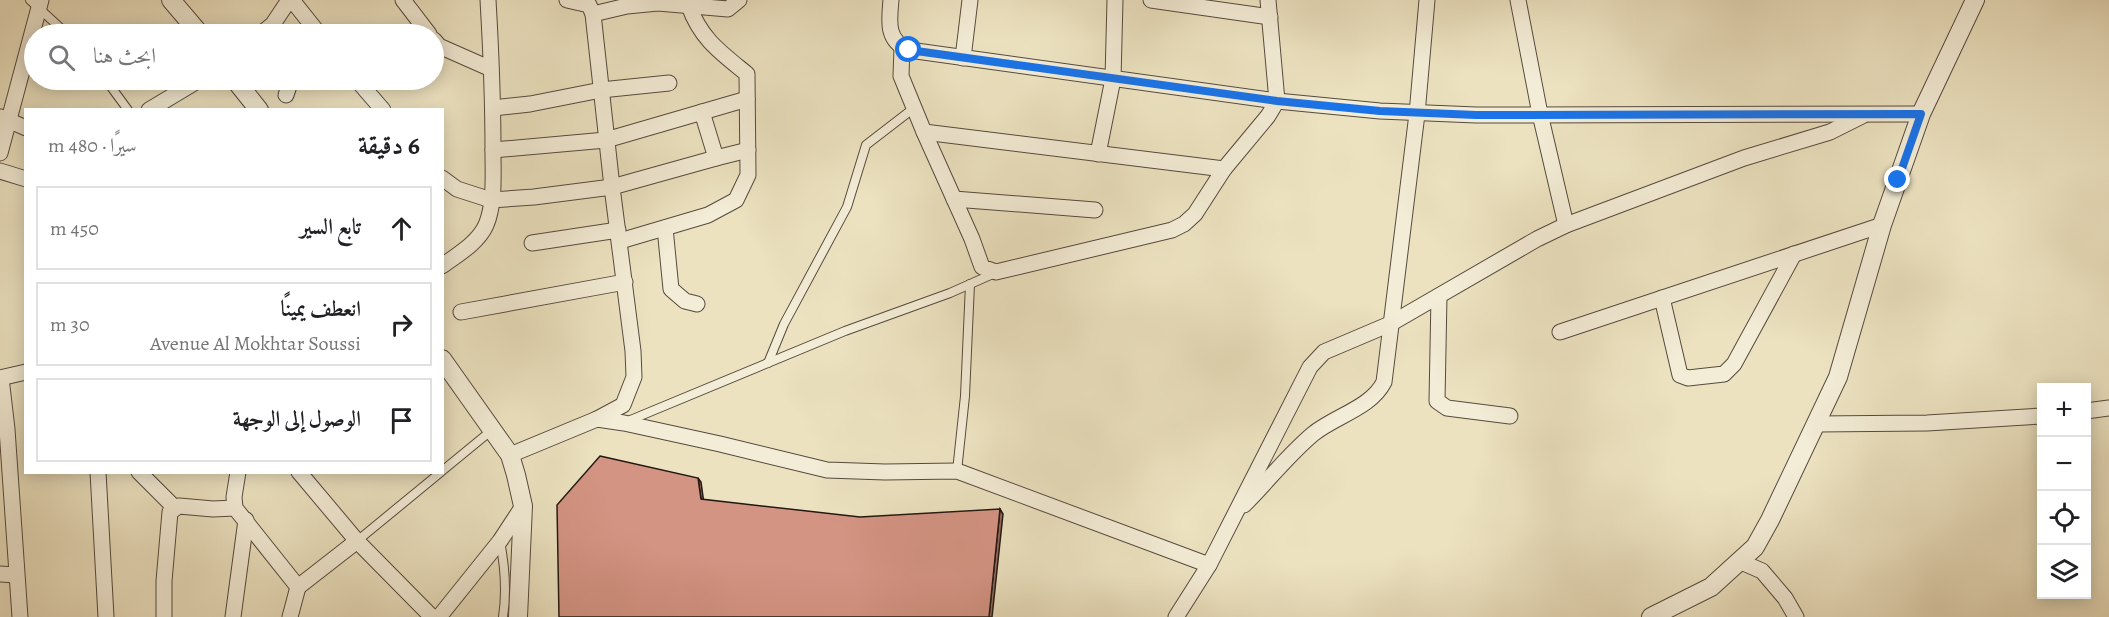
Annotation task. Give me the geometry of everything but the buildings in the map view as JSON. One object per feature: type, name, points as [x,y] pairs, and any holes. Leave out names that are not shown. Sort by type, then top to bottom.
[{"type":"street","points":[[171,0],[191,24]]},
{"type":"street","points":[[273,24],[291,0],[307,24]]},
{"type":"street","points":[[403,0],[421,24]]},
{"type":"street","points":[[444,264],[480,235],[486,225],[491,200],[493,108],[488,0]]},
{"type":"street","points":[[510,455],[597,419],[623,405],[634,376],[593,14],[589,5],[567,0]]},
{"type":"street","points":[[593,14],[656,1],[728,9],[739,0]]},
{"type":"street","points":[[891,0],[890,30],[896,43],[909,50],[1277,101],[1417,114],[1921,114]]},
{"type":"street","points":[[963,58],[970,0]]},
{"type":"street","points":[[1098,154],[1113,79],[1115,0]]},
{"type":"street","points":[[1151,0],[1270,18]]},
{"type":"street","points":[[902,47],[902,76],[924,132],[982,267],[996,272],[1172,230],[1184,224],[1195,214],[1224,169],[1268,116],[1277,101],[1269,0]]},
{"type":"street","points":[[1232,518],[1308,438],[1321,427],[1379,392],[1384,382],[1417,114],[1426,0]]},
{"type":"street","points":[[1518,0],[1540,114],[1566,225]]},
{"type":"street","points":[[1651,617],[1711,587],[1755,547],[1770,520],[1838,377],[1882,225],[1921,114],[1975,0]]},
{"type":"street","points":[[30,24],[36,2]]},
{"type":"street","points":[[532,243],[619,236],[665,228],[708,215],[736,200],[748,175],[747,74],[717,49],[696,25],[689,6]]},
{"type":"street","points":[[0,153],[4,118],[24,46]]},
{"type":"street","points":[[444,48],[491,69]]},
{"type":"street","points":[[493,108],[530,104],[601,90],[669,83]]},
{"type":"street","points":[[152,108],[182,90]]},
{"type":"street","points":[[244,90],[257,108]]},
{"type":"street","points":[[286,95],[288,90]]},
{"type":"street","points":[[366,90],[381,108]]},
{"type":"street","points":[[493,150],[606,140],[747,99]]},
{"type":"street","points":[[702,112],[716,158]]},
{"type":"street","points":[[1176,617],[1209,565],[1310,367],[1318,356],[1390,324],[1537,239],[1566,225],[1744,158],[1830,132],[1866,114]]},
{"type":"street","points":[[4,118],[24,127]]},
{"type":"street","points":[[924,132],[1224,169]]},
{"type":"street","points":[[444,179],[457,189],[491,200],[534,197],[612,187],[748,150]]},
{"type":"street","points":[[0,171],[24,178]]},
{"type":"street","points":[[954,199],[1095,210]]},
{"type":"street","points":[[1560,332],[1882,225]]},
{"type":"street","points":[[665,228],[670,289],[685,301],[697,304]]},
{"type":"street","points":[[1662,298],[1680,375],[1688,378],[1724,374],[1734,364],[1794,254]]},
{"type":"street","points":[[460,312],[625,282]]},
{"type":"street","points":[[1439,296],[1437,401],[1447,408],[1510,416]]},
{"type":"street","points":[[444,361],[510,455],[521,491],[523,506],[518,617]]},
{"type":"street","points":[[20,617],[8,429],[0,378],[24,372]]},
{"type":"street","points":[[2091,410],[2109,408]]},
{"type":"street","points":[[1817,424],[1927,423],[2037,416]]},
{"type":"street","points":[[597,419],[762,453],[827,470],[957,471],[1209,565]]},
{"type":"street","points":[[98,474],[105,617]]},
{"type":"street","points":[[141,474],[175,508],[235,508]]},
{"type":"street","points":[[238,474],[234,497],[235,508],[298,587]]},
{"type":"street","points":[[301,474],[357,541],[441,615],[500,541],[523,506]]},
{"type":"street","points":[[164,617],[164,581],[170,515],[175,508]]},
{"type":"street","points":[[233,617],[246,520]]},
{"type":"street","points":[[290,617],[298,587],[357,541]]},
{"type":"street","points":[[1740,561],[1762,571],[1785,598],[1796,617]]},
{"type":"street","points":[[0,574],[16,575]]},
{"type":"lane","points":[[36,2],[57,24]]},
{"type":"lane","points":[[113,90],[127,108]]},
{"type":"lane","points":[[768,363],[789,314],[847,207],[866,145],[914,108]]},
{"type":"lane","points":[[624,423],[996,272]]},
{"type":"lane","points":[[957,471],[965,396],[970,284]]},
{"type":"lane","points":[[444,470],[492,430]]},
{"type":"lane","points":[[357,541],[440,474]]},
{"type":"lane","points":[[500,541],[505,566],[506,599],[503,617]]},
{"type":"route","points":[[909,50],[1277,101],[1417,114],[1921,114],[1898,180]]}]
